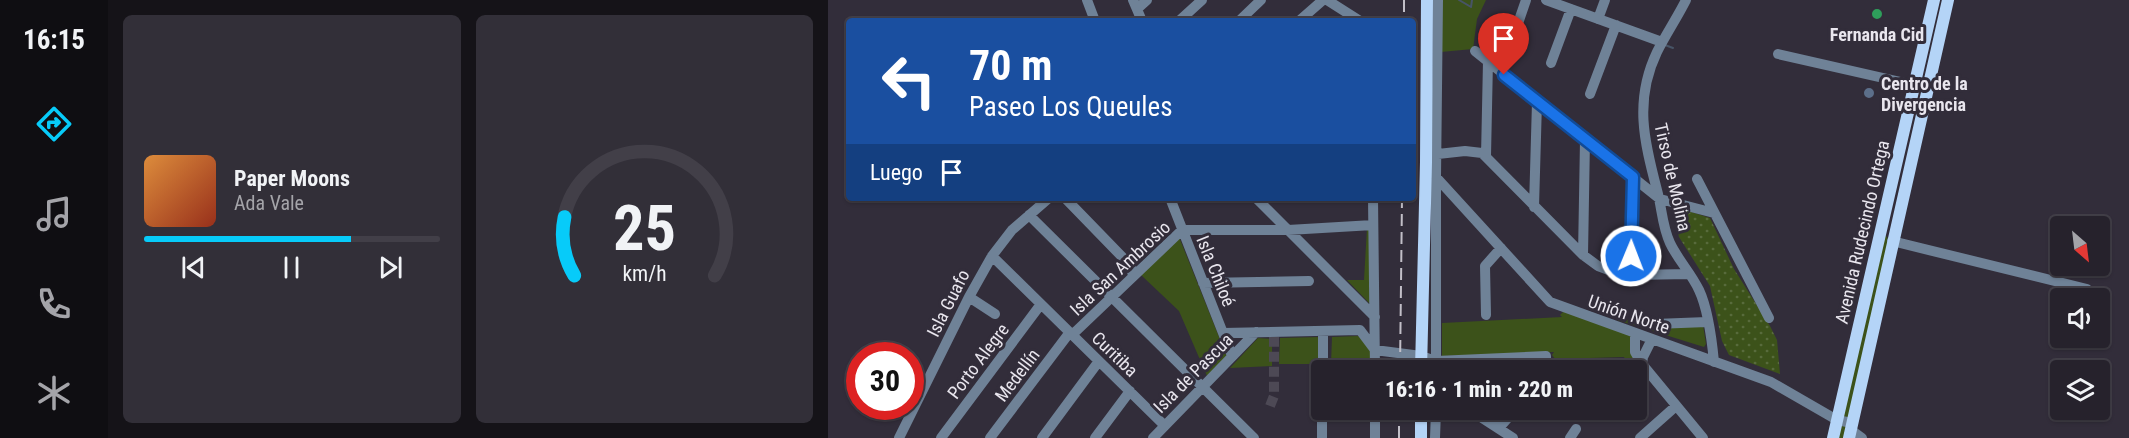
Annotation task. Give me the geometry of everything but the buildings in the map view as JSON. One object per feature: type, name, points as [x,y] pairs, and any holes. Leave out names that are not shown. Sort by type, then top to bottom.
[{"type":"main road","points":[[1421,360],[1431,166],[1427,0]]},
{"type":"main road","name":"Avenida Rudecindo Ortega","points":[[1833,438],[1934,0]]},
{"type":"main road","name":"Avenida Rudecindo Ortega","points":[[1851,430],[1947,0]]},
{"type":"main road","points":[[1914,85],[1922,110]]},
{"type":"main road","points":[[1884,214],[1885,227],[1892,240]]},
{"type":"main road","points":[[1421,420],[1421,438]]},
{"type":"street","points":[[1087,0],[1094,18]]},
{"type":"street","points":[[1135,5],[1147,0]]},
{"type":"street","points":[[1182,18],[1202,0]]},
{"type":"street","points":[[1245,18],[1261,0]]},
{"type":"street","points":[[1303,18],[1325,0],[1354,18]]},
{"type":"street","points":[[1436,360],[1436,202],[1431,166],[1438,0]]},
{"type":"street","points":[[1515,32],[1526,0]]},
{"type":"street","points":[[1546,0],[1662,42]]},
{"type":"street","points":[[1598,19],[1605,0]]},
{"type":"street","name":"Tirso de Molina","points":[[1684,1],[1662,42],[1648,79],[1642,118],[1647,151],[1660,199],[1666,233],[1699,290],[1714,362]]},
{"type":"street","points":[[1551,63],[1571,9]]},
{"type":"street","points":[[1590,94],[1616,26]]},
{"type":"street","points":[[1475,51],[1660,199],[1714,213]]},
{"type":"street","points":[[1778,54],[1914,85]]},
{"type":"street","points":[[1486,156],[1488,61]]},
{"type":"street","points":[[1534,207],[1537,102]]},
{"type":"street","points":[[1583,255],[1585,140]]},
{"type":"street","points":[[1431,166],[1458,152],[1475,151],[1486,156],[1583,255],[1606,270],[1631,275],[1689,274]]},
{"type":"street","name":"Unión Norte","points":[[1431,166],[1449,191],[1550,302],[1772,382],[1837,420],[1862,438]]},
{"type":"street","points":[[1631,275],[1633,177]]},
{"type":"street","points":[[1697,179],[1769,318]]},
{"type":"street","points":[[1436,202],[1439,196],[1449,191]]},
{"type":"street","name":"Isla Guafo","points":[[899,438],[969,297],[992,256],[1005,238],[1045,201]]},
{"type":"street","points":[[1068,201],[1131,266],[1133,276]]},
{"type":"street","name":"Isla Chiloé","points":[[1171,201],[1232,356]]},
{"type":"street","points":[[1259,201],[1375,317]]},
{"type":"street","points":[[1373,201],[1376,360]]},
{"type":"street","points":[[1029,215],[1254,438]]},
{"type":"street","name":"Isla San Ambrosio","points":[[1071,333],[1182,230],[1288,230],[1373,225]]},
{"type":"street","name":"Avenida Rudecindo Ortega","points":[[1892,240],[2083,288]]},
{"type":"street","points":[[1486,315],[1485,266],[1501,248]]},
{"type":"street","name":"Curitiba","points":[[992,256],[1164,425]]},
{"type":"street","points":[[1203,283],[1310,281]]},
{"type":"street","points":[[969,297],[995,314]]},
{"type":"street","name":"Porto Alegre","points":[[941,438],[1041,304]]},
{"type":"street","points":[[1655,324],[1707,322]]},
{"type":"street","name":"Isla de Pascua","points":[[1223,333],[1360,330],[1376,350]]},
{"type":"street","points":[[1323,331],[1323,360]]},
{"type":"street","name":"Isla de Pascua","points":[[1153,438],[1256,332]]},
{"type":"street","name":"Medellín","points":[[990,438],[1071,333]]},
{"type":"street","points":[[1635,334],[1637,360]]},
{"type":"street","points":[[1642,360],[1652,339]]},
{"type":"street","points":[[1376,350],[1421,356],[1427,360]]},
{"type":"street","points":[[1502,360],[1546,356],[1546,360]]},
{"type":"street","points":[[1042,438],[1099,361]]},
{"type":"street","points":[[1647,375],[1703,438]]},
{"type":"street","points":[[1095,438],[1130,391]]},
{"type":"street","points":[[1640,438],[1676,406]]},
{"type":"street","points":[[1322,420],[1322,438]]},
{"type":"street","points":[[1376,420],[1376,438]]},
{"type":"street","points":[[1435,438],[1436,420]]},
{"type":"street","points":[[1486,420],[1513,438]]},
{"type":"street","points":[[1499,428],[1506,420]]},
{"type":"green space","points":[[1442,0],[1486,0],[1477,19],[1473,49],[1441,52]]},
{"type":"green space","points":[[1676,207],[1710,218],[1734,269],[1777,340],[1780,374],[1729,355],[1722,341],[1710,286],[1679,237],[1673,211]]},
{"type":"green space","points":[[1370,227],[1371,305],[1347,280],[1364,280],[1367,228]]},
{"type":"green space","points":[[1883,232],[1889,240],[1846,438],[1837,438]]},
{"type":"green space","points":[[1179,237],[1227,357],[1207,376],[1179,311],[1141,275]]},
{"type":"green space","points":[[1564,311],[1631,335],[1637,360],[1625,360],[1624,357],[1555,359],[1552,355],[1554,352],[1442,356],[1442,323],[1562,317],[1560,315]]},
{"type":"green space","points":[[1651,319],[1652,325],[1703,325],[1706,344],[1704,347],[1617,320]]},
{"type":"green space","points":[[1358,336],[1374,350],[1373,360],[1331,360],[1332,337]]},
{"type":"green space","points":[[1320,337],[1320,360],[1311,360],[1311,364],[1279,364],[1280,338]]},
{"type":"green space","points":[[1258,338],[1272,339],[1272,366],[1230,368]]},
{"type":"waterway","points":[[1459,0],[1471,7],[1472,0]]},
{"type":"waterway","points":[[1665,45],[1673,48]]},
{"type":"tunnel","points":[[1270,406],[1274,396],[1274,331]]},
{"type":"railway","points":[[1404,0],[1404,18]]},
{"type":"railway","points":[[1400,360],[1402,201]]},
{"type":"railway","points":[[1399,420],[1399,438]]},
{"type":"place","name":"Fernanda Cid","points":[[1877,14]]},
{"type":"place","name":"Centro de la Divergencia","points":[[1869,93]]},
{"type":"route","points":[[1504,75],[1633,177],[1631,256]]}]
